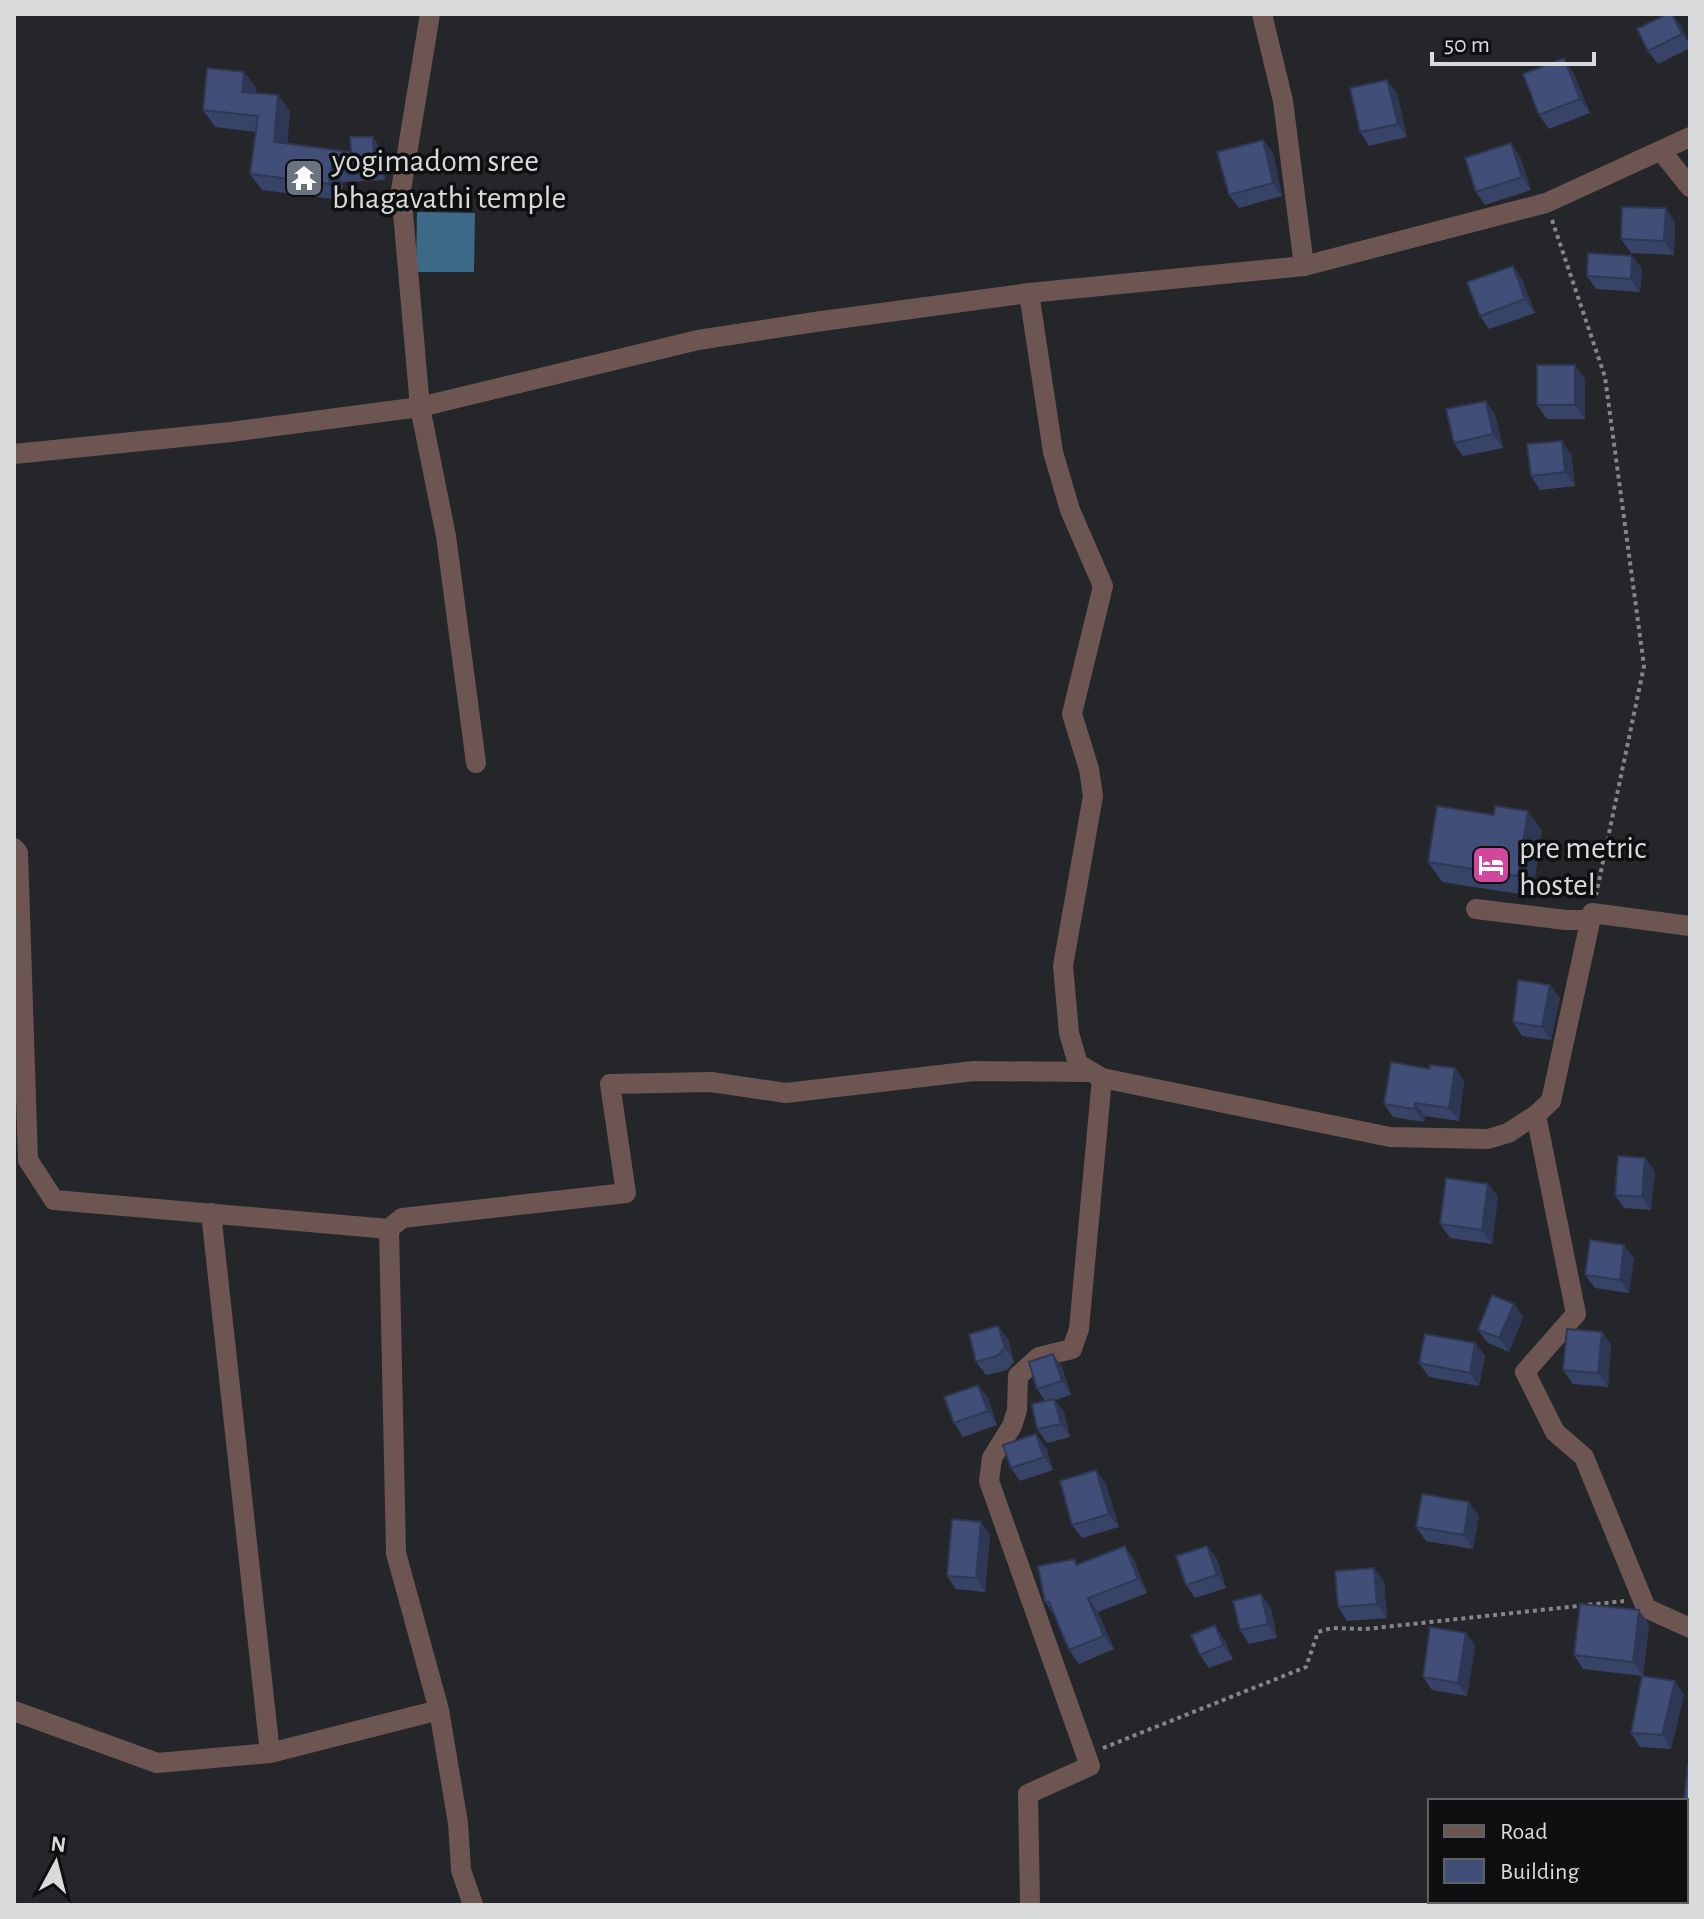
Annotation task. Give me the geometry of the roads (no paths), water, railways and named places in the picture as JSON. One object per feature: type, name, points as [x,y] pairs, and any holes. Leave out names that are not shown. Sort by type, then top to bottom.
[{"type":"street","points":[[430,14],[401,190],[420,407],[446,536],[476,763]]},
{"type":"street","points":[[1262,14],[1283,101],[1304,266]]},
{"type":"street","points":[[14,454],[201,436],[420,407],[698,340],[1029,293],[1304,266],[1546,203],[1690,137]]},
{"type":"street","points":[[1662,152],[1690,187]]},
{"type":"street","points":[[1029,293],[1053,452],[1070,510],[1103,586],[1072,714],[1089,769],[1093,796],[1063,966],[1069,1033],[1078,1064],[1096,1075]]},
{"type":"street","points":[[14,848],[18,853],[28,1160],[54,1200],[389,1229],[402,1218],[626,1193],[610,1084],[711,1082],[786,1093],[974,1071],[1096,1075],[1390,1137],[1488,1139],[1508,1133],[1551,1101],[1591,917]]},
{"type":"street","points":[[1476,909],[1566,920],[1591,917],[1690,926]]},
{"type":"street","points":[[1030,1905],[1028,1794],[1090,1766],[989,1481],[988,1468],[1015,1418],[1018,1376],[1039,1357],[1072,1349],[1079,1329],[1096,1075]]},
{"type":"street","points":[[1536,1115],[1576,1314],[1525,1372],[1555,1432],[1584,1457],[1646,1608],[1690,1628]]},
{"type":"street","points":[[211,1213],[270,1753]]},
{"type":"street","points":[[389,1229],[396,1553],[439,1710],[458,1823],[461,1870],[473,1905]]},
{"type":"street","points":[[14,1711],[157,1763],[270,1753],[439,1710]]},
{"type":"water","points":[[417,212],[475,213],[474,272],[416,272]]},
{"type":"place","name":"yogimadom sree bhagavathi temple","points":[[304,178]]},
{"type":"place","name":"pre metric hostel","points":[[1491,865]]}]
